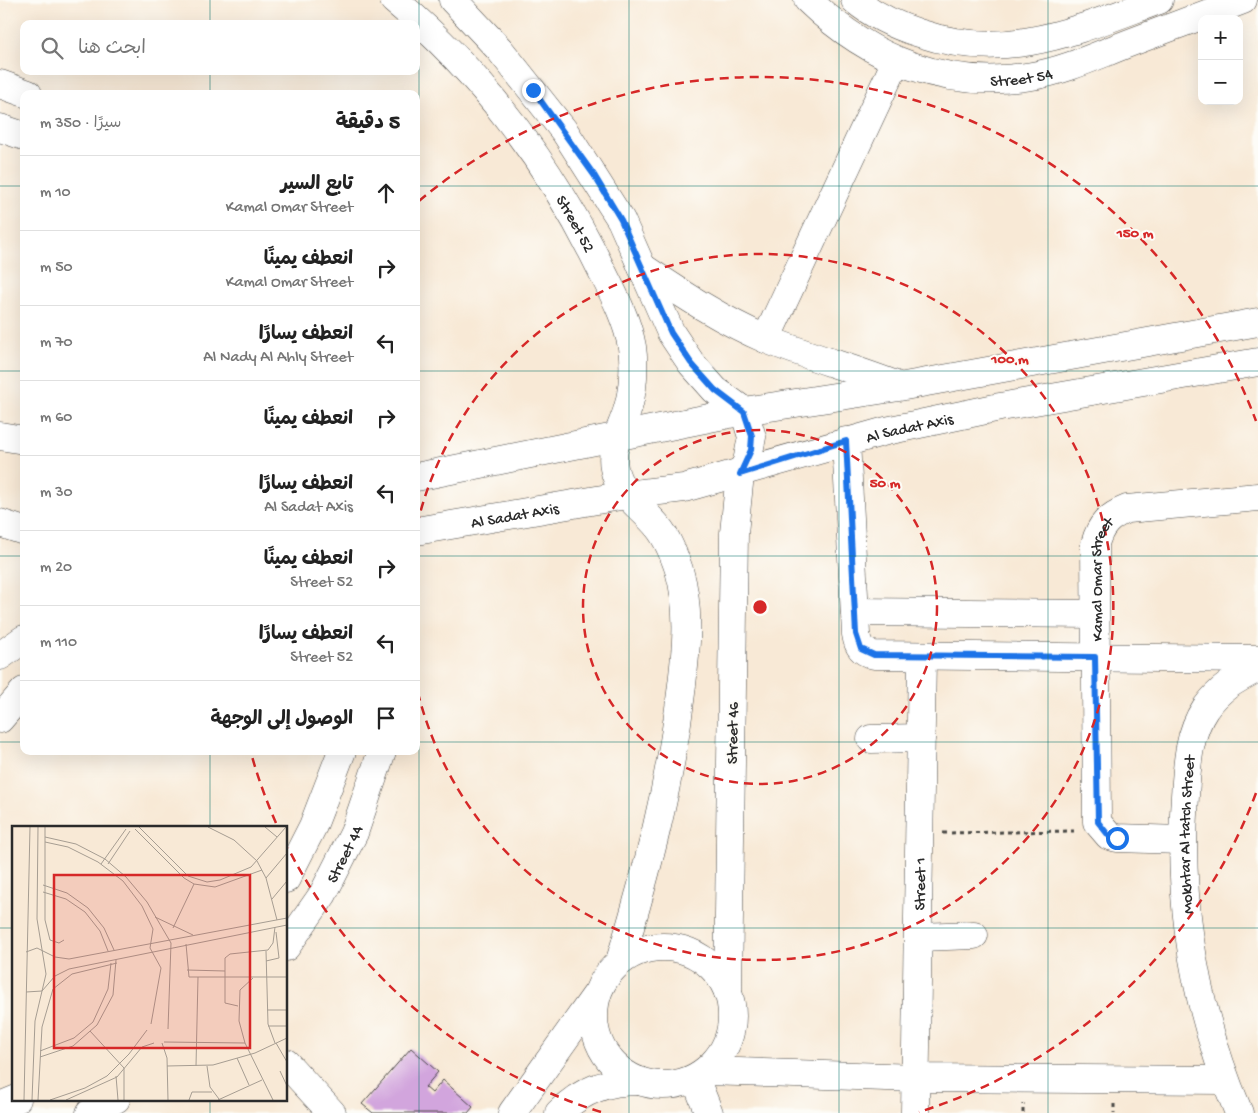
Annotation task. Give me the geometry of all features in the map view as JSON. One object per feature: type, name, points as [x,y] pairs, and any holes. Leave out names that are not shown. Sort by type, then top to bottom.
[{"type":"street","name":"Street 52","points":[[394,0],[416,20]]},
{"type":"street","points":[[453,0],[500,50],[564,132],[621,220],[671,333],[691,363],[715,390],[744,412],[752,436],[749,456],[740,474]]},
{"type":"street","name":"Street 54","points":[[808,0],[831,22],[862,44],[896,61],[940,75],[987,80],[1033,76],[1078,63],[1243,0]]},
{"type":"street","name":"Street 54","points":[[855,0],[899,26],[940,40],[983,46],[1025,44],[1067,33],[1159,0]]},
{"type":"street","name":"Street 52","points":[[420,24],[445,47],[507,118],[564,201],[590,246],[625,322],[632,349],[632,387],[627,410],[616,438],[613,453],[614,468],[626,495]]},
{"type":"street","points":[[766,339],[896,61]]},
{"type":"street","points":[[0,84],[20,91]]},
{"type":"street","points":[[0,128],[20,135]]},
{"type":"street","points":[[642,267],[682,294],[723,318],[766,339],[899,387]]},
{"type":"street","points":[[420,477],[744,412],[899,387],[1258,322]]},
{"type":"street","name":"Al Sadat Axis","points":[[420,530],[626,495],[684,488],[740,474],[846,441],[1000,407],[1258,362]]},
{"type":"street","points":[[0,436],[20,439]]},
{"type":"street","points":[[846,441],[858,643],[861,649],[874,655],[1258,659]]},
{"type":"street","name":"Street 46","points":[[728,992],[734,533],[740,474]]},
{"type":"street","points":[[620,961],[648,869],[669,780],[686,659],[685,601],[679,572],[671,550],[660,529],[626,495]]},
{"type":"street","name":"Kamal Omar Street","points":[[1102,830],[1096,814],[1095,544],[1098,532],[1106,521],[1116,513],[1127,508],[1258,497]]},
{"type":"street","points":[[0,523],[20,530]]},
{"type":"street","points":[[856,612],[1095,614]]},
{"type":"street","points":[[0,656],[20,642]]},
{"type":"street","name":"Street 1","points":[[915,1113],[922,656]]},
{"type":"street","name":"Mokhtar Al tatch Street","points":[[1239,1113],[1225,1080],[1197,985],[1188,938],[1181,840],[1186,768],[1192,738],[1204,710],[1223,687],[1258,668]]},
{"type":"street","points":[[0,719],[20,696]]},
{"type":"street","points":[[872,739],[921,738]]},
{"type":"street","points":[[288,875],[313,826],[340,755]]},
{"type":"street","name":"Street 44","points":[[288,943],[323,894],[354,833],[381,755]]},
{"type":"street","points":[[1102,830],[1117,838],[1181,840]]},
{"type":"street","points":[[919,937],[974,935]]},
{"type":"street","points":[[512,1113],[596,994],[610,970],[620,961],[650,948],[666,947],[682,950],[697,956],[710,965],[728,992],[732,1019],[730,1034],[725,1046],[701,1074]]},
{"type":"street","points":[[596,994],[593,1011],[594,1029],[600,1046],[610,1061],[623,1073],[639,1081]]},
{"type":"street","points":[[288,1065],[332,1113]]},
{"type":"street","points":[[701,1074],[710,1113]]},
{"type":"street","points":[[559,1113],[582,1094],[600,1086],[619,1081],[639,1081],[658,1085],[677,1084],[701,1074],[917,1078],[1225,1080]]},
{"type":"street","points":[[0,1106],[15,1100]]},
{"type":"street","points":[[90,1113],[114,1100]]},
{"type":"path","points":[[920,833],[1102,830]]},
{"type":"building","points":[[411,1048],[438,1072],[425,1087],[432,1093],[443,1080],[473,1107],[468,1113],[373,1113],[362,1104]]},
{"type":"route","points":[[533,90],[594,175],[621,220],[671,333],[691,363],[715,390],[744,412],[752,436],[751,450],[740,474],[846,441],[856,634],[861,649],[866,653],[874,655],[1095,657],[1096,814],[1102,830],[1109,836],[1117,838]]}]
